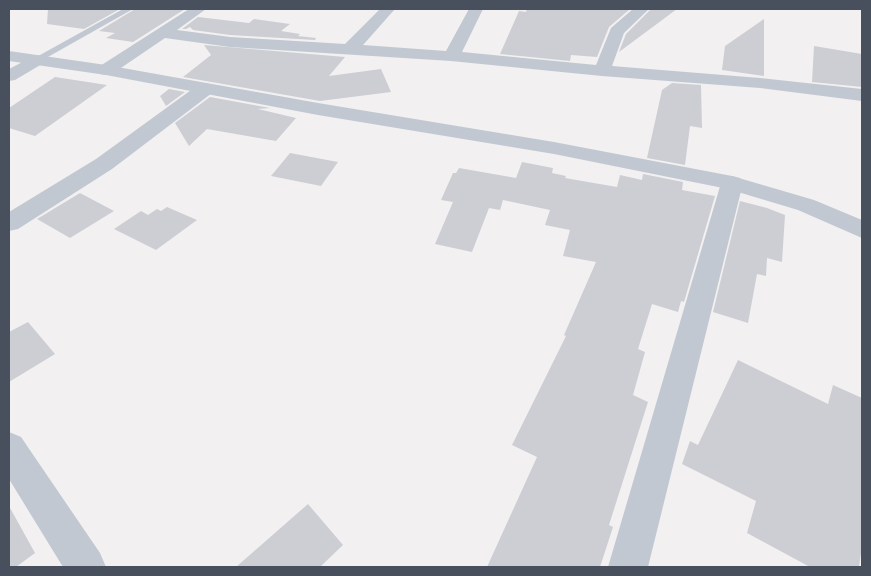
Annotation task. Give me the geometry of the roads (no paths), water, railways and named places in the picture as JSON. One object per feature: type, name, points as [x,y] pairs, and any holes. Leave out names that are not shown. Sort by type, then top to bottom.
[{"type":"street","points":[[106,70],[199,9]]},
{"type":"street","points":[[350,49],[388,9]]},
{"type":"street","points":[[451,56],[476,9]]},
{"type":"street","points":[[602,71],[617,31],[642,9]]},
{"type":"street","points":[[160,33],[230,42],[451,56],[602,71],[760,83],[862,95]]},
{"type":"street","points":[[9,56],[106,70],[205,89],[554,148],[732,183],[806,205],[862,230]]},
{"type":"street","points":[[9,76],[36,60]]},
{"type":"street","points":[[9,223],[104,164],[205,89]]},
{"type":"street","points":[[628,567],[732,183]]},
{"type":"street","points":[[9,448],[86,567]]},
{"type":"lane","points":[[36,60],[129,9]]}]
